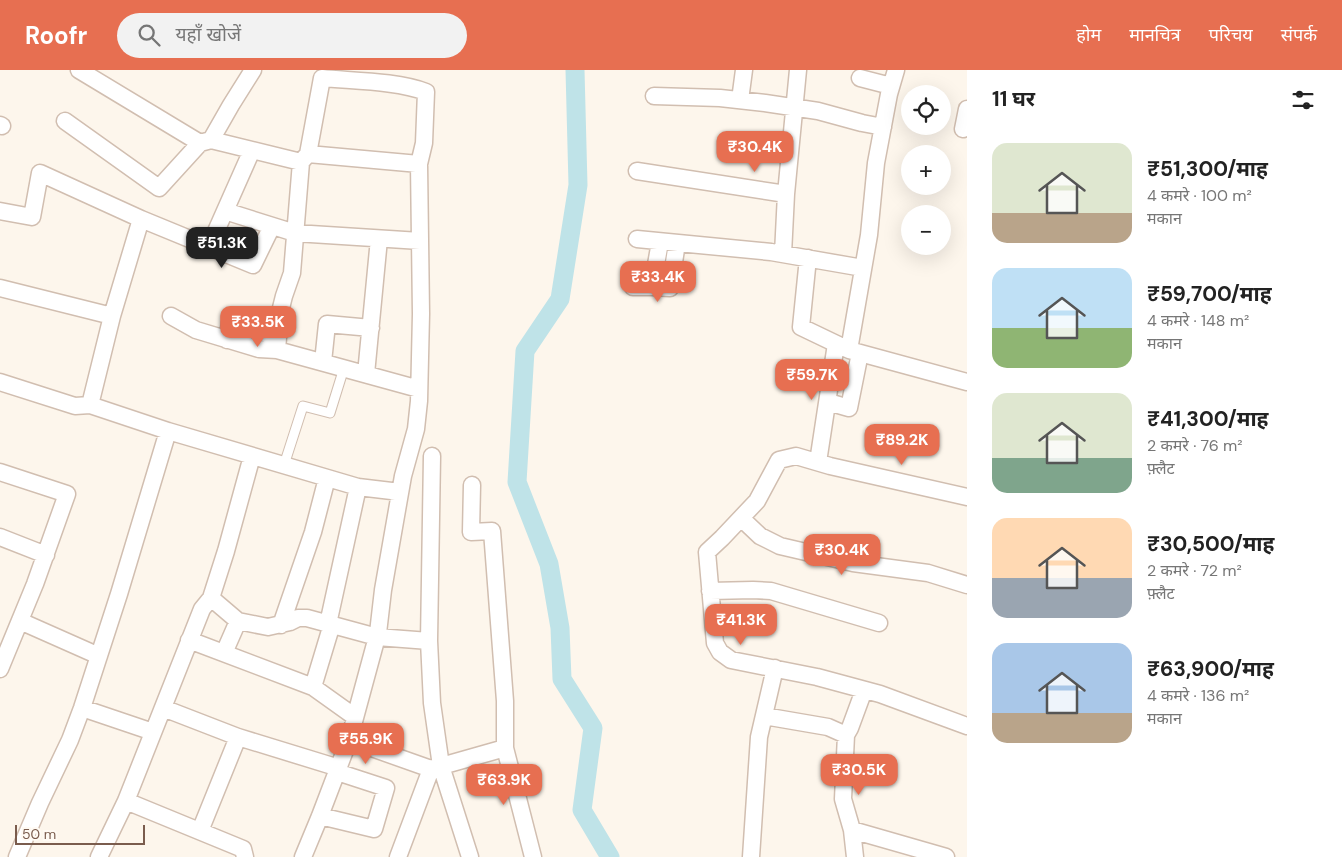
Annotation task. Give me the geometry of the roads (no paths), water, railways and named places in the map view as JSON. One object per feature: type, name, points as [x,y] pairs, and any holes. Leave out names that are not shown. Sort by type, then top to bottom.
[{"type":"street","points":[[79,70],[205,141],[304,158],[419,164]]},
{"type":"street","points":[[65,121],[159,188],[205,141],[254,70]]},
{"type":"street","points":[[740,100],[744,70]]},
{"type":"street","points":[[783,254],[786,194],[798,70]]},
{"type":"street","points":[[818,462],[828,402],[848,349],[869,235],[876,163],[891,86],[896,70]]},
{"type":"street","points":[[278,343],[280,312],[292,273],[304,158],[322,78],[395,84],[417,88],[426,92],[424,144],[419,164],[421,314],[416,429],[403,476],[377,636],[349,740],[303,857]]},
{"type":"street","points":[[860,78],[891,86]]},
{"type":"street","points":[[654,96],[720,98],[794,107],[883,127]]},
{"type":"street","points":[[963,129],[967,109]]},
{"type":"street","points":[[209,247],[252,150]]},
{"type":"street","points":[[637,171],[786,194]]},
{"type":"street","points":[[0,210],[32,217],[40,173],[141,219],[253,265],[272,226]]},
{"type":"street","points":[[225,211],[295,233],[420,241]]},
{"type":"street","points":[[90,405],[112,316],[141,219]]},
{"type":"street","points":[[366,374],[379,239]]},
{"type":"street","points":[[638,239],[783,254],[863,268]]},
{"type":"street","points":[[652,287],[660,242]]},
{"type":"street","points":[[633,287],[670,288],[677,243]]},
{"type":"street","points":[[808,258],[801,327],[848,349],[967,382]]},
{"type":"street","points":[[0,288],[112,316]]},
{"type":"street","points":[[171,316],[196,330],[227,340],[230,323],[323,362],[419,389]]},
{"type":"street","points":[[323,362],[327,324],[371,328]]},
{"type":"street","points":[[828,402],[850,408],[848,349]]},
{"type":"street","points":[[0,382],[75,406],[90,405],[168,431],[358,487],[400,492]]},
{"type":"street","points":[[17,857],[40,802],[70,740],[82,708],[119,594],[168,431]]},
{"type":"street","points":[[99,857],[126,801],[202,609],[211,598],[252,456]]},
{"type":"street","points":[[432,456],[429,641],[436,767],[470,857]]},
{"type":"street","points":[[967,497],[796,456],[779,460],[757,501],[707,552],[715,642],[720,652],[731,660],[817,676],[880,694],[967,726]]},
{"type":"street","points":[[0,472],[67,494],[35,584],[0,669]]},
{"type":"street","points":[[281,625],[313,532],[327,478]]},
{"type":"street","points":[[472,486],[471,532],[492,531],[505,701],[505,748],[533,857]]},
{"type":"street","points":[[313,687],[330,624],[358,487]]},
{"type":"street","points":[[741,518],[760,536],[780,546],[853,563],[928,573],[967,585]]},
{"type":"street","points":[[0,537],[46,554]]},
{"type":"street","points":[[710,591],[771,591],[878,623]]},
{"type":"street","points":[[211,598],[238,621],[268,627],[281,625],[298,618],[307,618],[377,636],[429,641]]},
{"type":"street","points":[[20,621],[99,656]]},
{"type":"street","points":[[224,653],[238,621]]},
{"type":"street","points":[[189,640],[313,687],[355,717]]},
{"type":"street","points":[[751,857],[759,738],[775,668]]},
{"type":"street","points":[[855,857],[852,830],[844,799],[846,735],[864,690]]},
{"type":"street","points":[[82,708],[153,732]]},
{"type":"street","points":[[163,708],[238,738],[338,770],[386,788],[374,829],[320,816]]},
{"type":"street","points":[[764,716],[828,727],[846,735]]},
{"type":"street","points":[[200,831],[238,738]]},
{"type":"street","points":[[349,740],[436,767],[505,748]]},
{"type":"street","points":[[398,857],[436,767]]},
{"type":"street","points":[[126,801],[243,849],[245,857]]},
{"type":"street","points":[[852,830],[946,857]]},
{"type":"lane","points":[[284,465],[303,406],[330,413],[344,368]]},
{"type":"waterway","points":[[575,70],[578,185],[560,299],[525,351],[517,482],[549,564],[560,628],[562,679],[593,728],[582,810],[610,857]]}]
